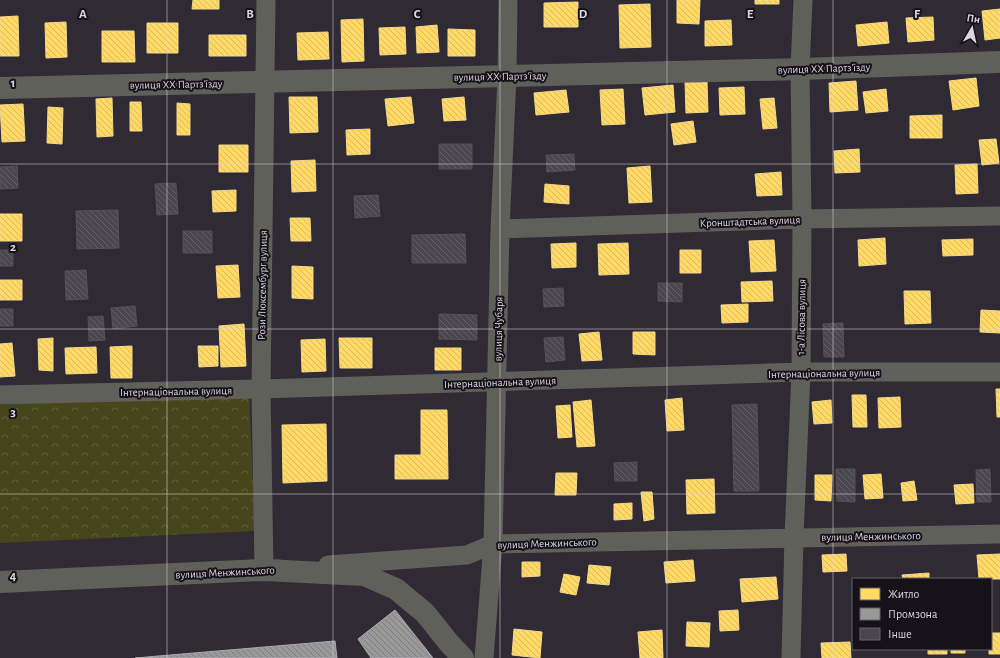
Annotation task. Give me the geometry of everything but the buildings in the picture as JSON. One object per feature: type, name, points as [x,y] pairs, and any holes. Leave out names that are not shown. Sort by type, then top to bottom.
[{"type":"street","name":"Рози Люксембург вулиця","points":[[264,570],[261,390],[266,0]]},
{"type":"street","name":"вулиця Чубаря","points":[[484,658],[493,544],[500,229],[507,76],[508,0]]},
{"type":"street","name":"1-а Лісова вулиця","points":[[791,658],[794,537],[801,372],[802,219],[800,69],[803,0]]},
{"type":"street","name":"вулиця XX Партз'їзду","points":[[0,88],[800,69],[1000,62]]},
{"type":"street","name":"Кронштадтська вулиця","points":[[500,229],[802,219],[1000,216]]},
{"type":"street","name":"Інтернаціональна вулиця","points":[[0,396],[261,390],[801,372],[1000,372]]},
{"type":"street","name":"вулиця Менжинського","points":[[0,582],[264,570],[467,555],[493,544],[1000,534]]},
{"type":"street","points":[[264,570],[364,575],[390,586],[396,589],[424,613],[463,658]]},
{"type":"green space","points":[[249,394],[255,531],[0,543],[0,405]]}]
